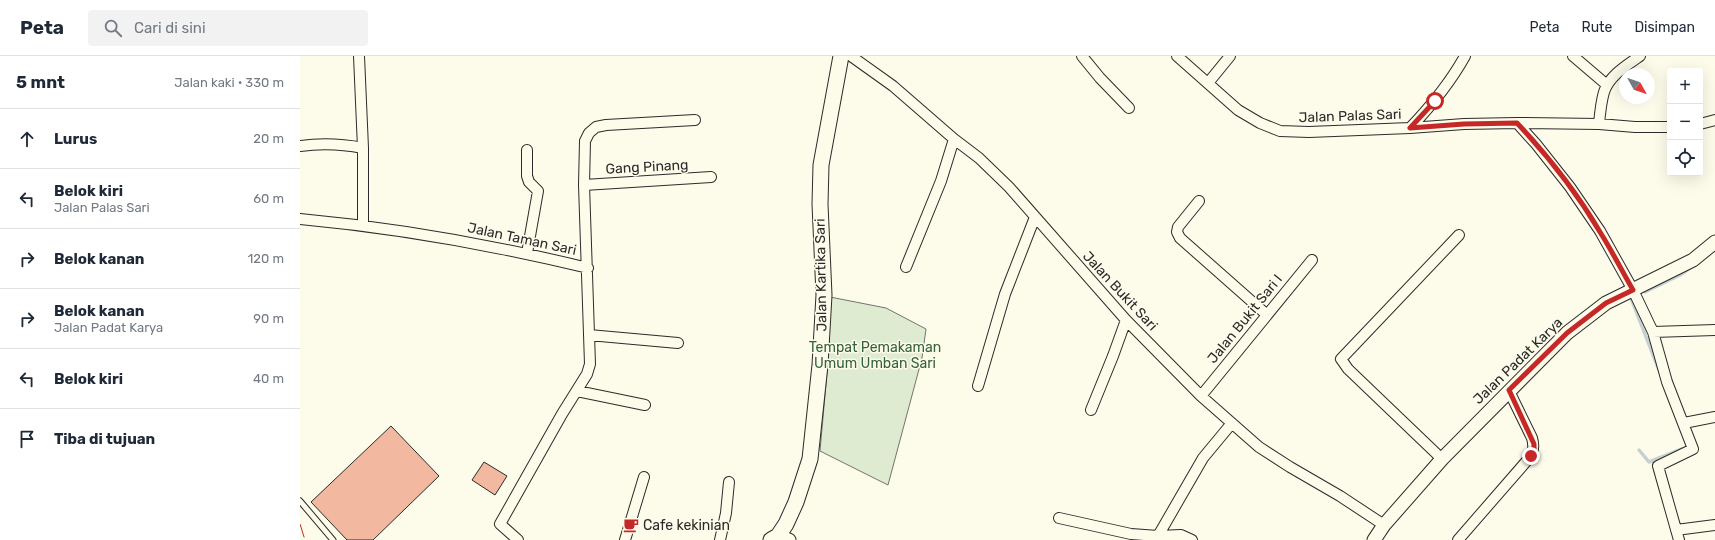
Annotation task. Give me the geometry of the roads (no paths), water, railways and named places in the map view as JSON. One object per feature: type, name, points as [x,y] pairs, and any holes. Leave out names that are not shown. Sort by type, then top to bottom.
[{"type":"main road","name":"Jalan Kartika Sari","points":[[779,539],[796,502],[810,459],[820,365],[824,295],[820,204],[821,165],[842,56]]},
{"type":"street","points":[[359,56],[363,148],[363,225]]},
{"type":"street","name":"Jalan Bukit Sari","points":[[850,56],[893,86],[954,139],[979,158],[1009,187],[1083,273],[1126,320],[1201,396],[1259,447],[1340,496],[1384,525]]},
{"type":"street","points":[[1082,56],[1100,78],[1129,108]]},
{"type":"street","name":"Jalan Palas Sari","points":[[1177,56],[1238,110],[1260,123],[1280,131],[1309,132],[1410,128],[1464,124],[1517,123],[1667,127]]},
{"type":"street","points":[[1208,83],[1230,56]]},
{"type":"street","points":[[1410,128],[1435,101],[1465,56]]},
{"type":"street","points":[[1573,56],[1607,85]]},
{"type":"street","points":[[1599,124],[1604,92],[1607,85],[1615,76],[1640,56]]},
{"type":"street","points":[[588,268],[584,185],[585,141],[589,134],[596,127],[695,120]]},
{"type":"street","points":[[1703,123],[1715,120]]},
{"type":"street","points":[[1517,123],[1536,144],[1570,187],[1600,231],[1633,290],[1653,332],[1667,382],[1694,449],[1658,466],[1678,535],[1715,525]]},
{"type":"street","points":[[906,268],[941,181],[954,139]]},
{"type":"street","points":[[300,146],[342,144],[363,148]]},
{"type":"street","points":[[527,253],[538,191],[529,182],[527,176],[528,150]]},
{"type":"street","name":"Gang Pinang","points":[[584,185],[711,177]]},
{"type":"street","points":[[1199,201],[1178,227],[1177,232],[1180,238],[1266,314]]},
{"type":"street","points":[[978,386],[1005,294],[1036,217]]},
{"type":"street","name":"Jalan Taman Sari","points":[[300,219],[363,225],[479,243],[588,268],[590,364],[587,374],[562,414],[500,524],[518,540]]},
{"type":"street","points":[[1442,459],[1348,369],[1342,359],[1459,235]]},
{"type":"street","name":"Jalan Padat Karya","points":[[1374,540],[1384,525],[1442,459],[1567,333],[1606,303],[1693,260],[1715,242]]},
{"type":"street","name":"Jalan Bukit Sari I","points":[[1201,396],[1266,314],[1312,260]]},
{"type":"street","points":[[1091,410],[1126,320]]},
{"type":"street","points":[[1653,332],[1715,330]]},
{"type":"street","points":[[589,334],[678,343]]},
{"type":"street","points":[[1458,540],[1531,456],[1534,450],[1532,438],[1509,390]]},
{"type":"street","points":[[576,391],[645,405]]},
{"type":"street","points":[[1684,423],[1715,417]]},
{"type":"street","points":[[1158,536],[1203,458],[1232,423]]},
{"type":"street","points":[[625,540],[644,476]]},
{"type":"street","points":[[720,540],[726,513],[729,482]]},
{"type":"street","points":[[1059,518],[1131,534],[1158,536],[1181,535],[1192,540]]},
{"type":"lane","points":[[300,500],[333,540]]},
{"type":"waterway","points":[[1645,292],[1680,275],[1690,268]]},
{"type":"waterway","points":[[1631,298],[1659,370]]},
{"type":"waterway","points":[[1639,450],[1649,462],[1682,449]]},
{"type":"place","name":"Cafe kekinian","points":[[631,525]]},
{"type":"park label","name":"Tempat Pemakaman Umum Umban Sari","points":[[875,356]]}]
